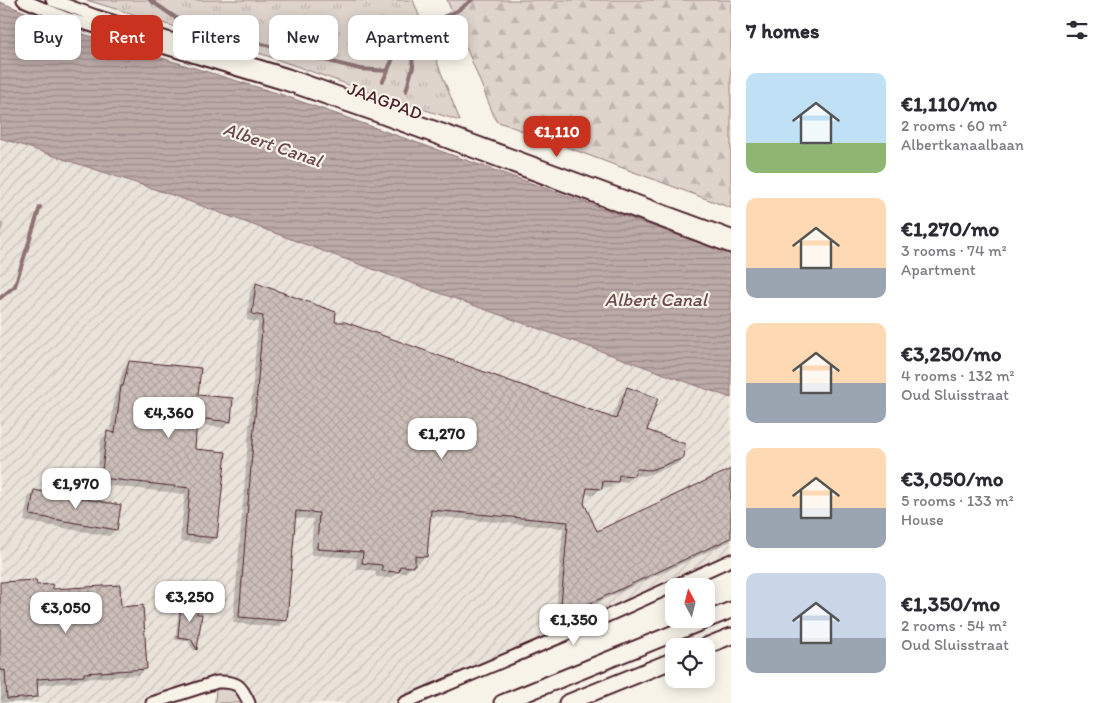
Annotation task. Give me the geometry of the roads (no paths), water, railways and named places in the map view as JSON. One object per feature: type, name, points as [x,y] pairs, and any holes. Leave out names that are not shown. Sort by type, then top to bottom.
[{"type":"main road","points":[[502,703],[731,610]]},
{"type":"main road","points":[[715,642],[731,636]]},
{"type":"main road","points":[[567,703],[665,664]]},
{"type":"street","name":"JAAGPAD","points":[[23,0],[66,18],[285,84],[381,117],[731,247]]},
{"type":"street","points":[[52,0],[96,16],[288,74],[731,236]]},
{"type":"street","points":[[404,703],[566,636],[731,560]]},
{"type":"street","points":[[152,703],[217,682],[234,683],[242,689],[250,703]]},
{"type":"water","name":"Albert Canal","points":[[0,2],[33,15],[15,15],[15,60],[81,60],[81,33],[91,36],[91,60],[163,60],[163,58],[280,94],[731,254],[731,398],[172,195],[0,138]]},
{"type":"waterway","points":[[150,0],[176,18],[242,39],[360,69],[388,71]]},
{"type":"waterway","points":[[448,15],[472,0]]},
{"type":"waterway","points":[[383,81],[392,60]]},
{"type":"waterway","points":[[406,91],[413,66],[412,60]]},
{"type":"waterway","points":[[0,298],[15,286],[40,207]]}]
